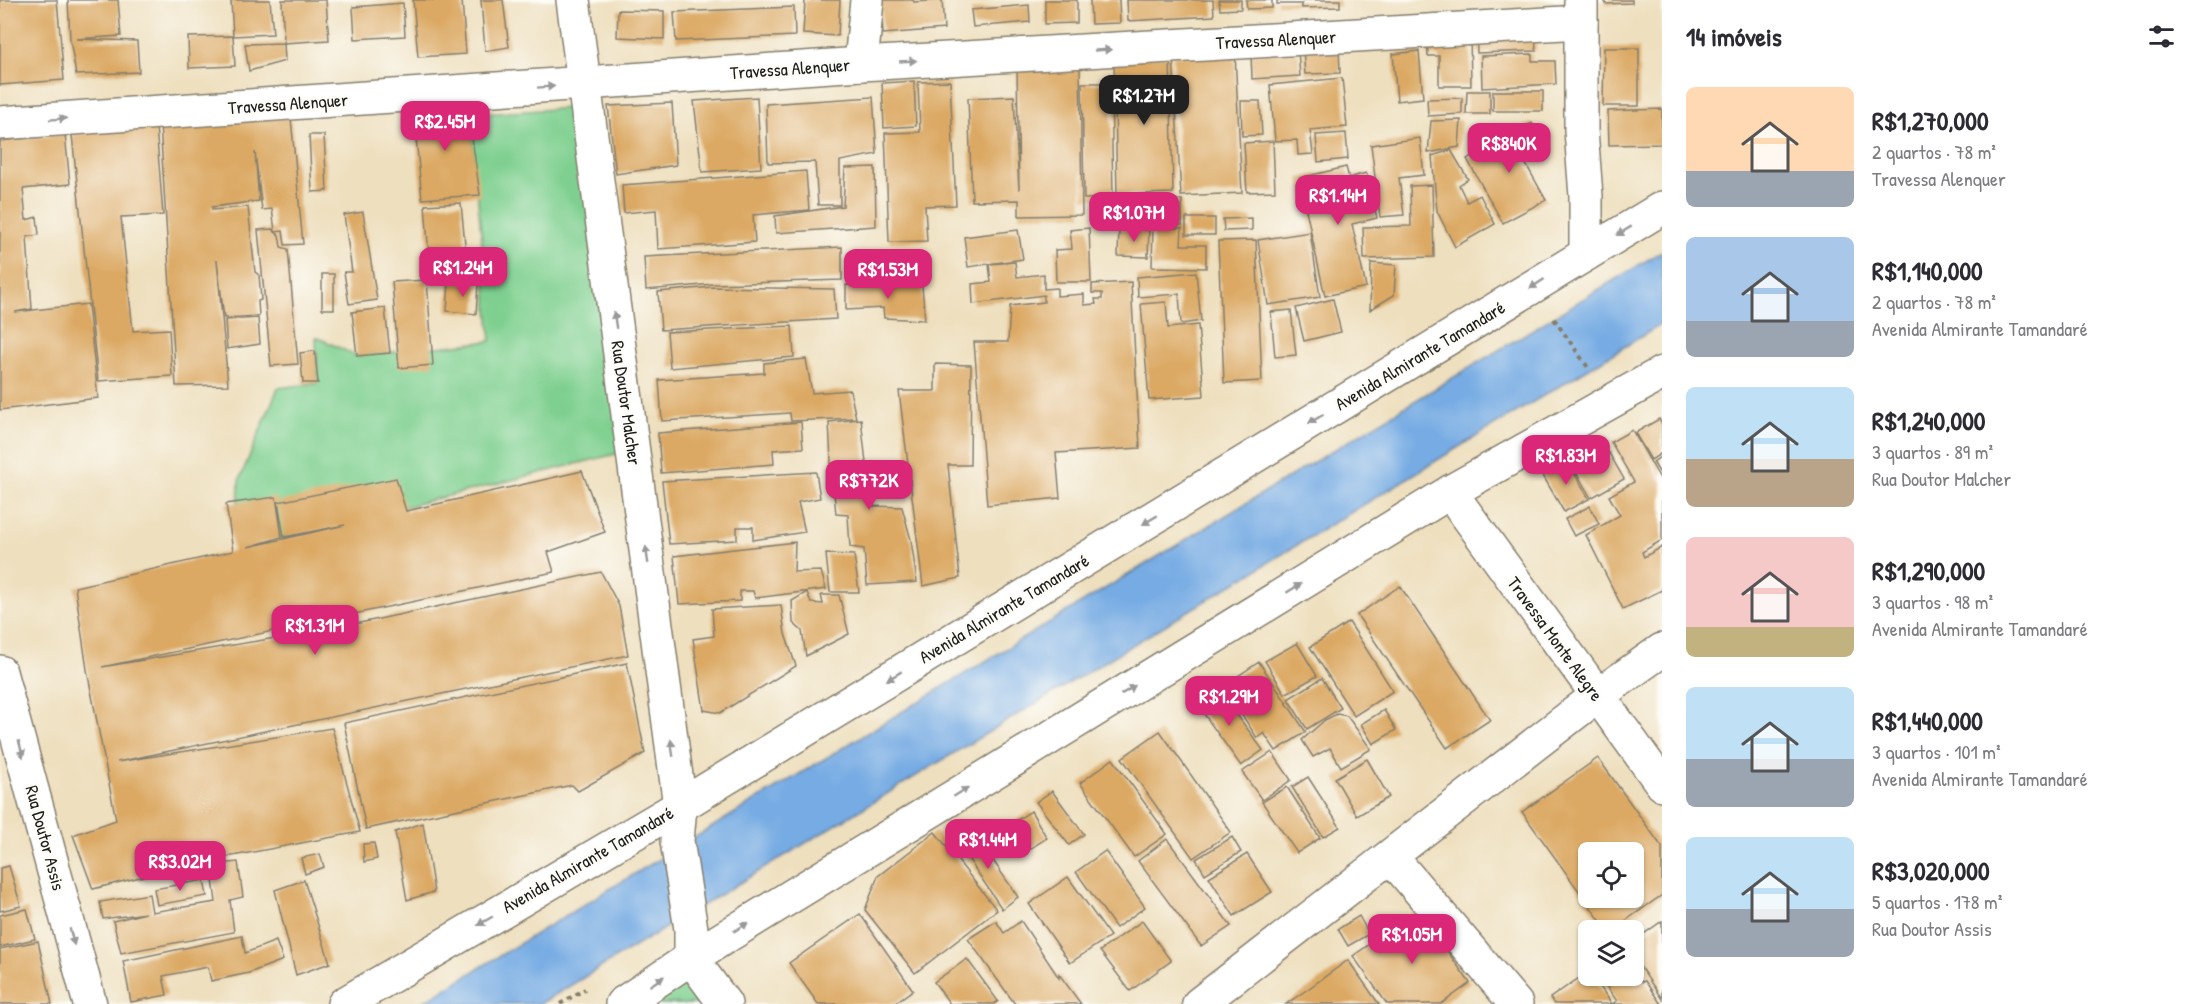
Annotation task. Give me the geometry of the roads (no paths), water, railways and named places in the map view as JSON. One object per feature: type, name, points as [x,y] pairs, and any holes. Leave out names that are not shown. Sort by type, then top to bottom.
[{"type":"street","name":"Rua Doutor Malcher","points":[[573,0],[680,806],[677,841],[692,943]]},
{"type":"street","points":[[861,63],[867,0]]},
{"type":"street","name":"Travessa Alenquer","points":[[0,123],[584,84],[1581,11]]},
{"type":"street","points":[[1581,11],[1581,130],[1586,196],[1586,254]]},
{"type":"street","name":"Avenida Almirante Tamandaré","points":[[344,1004],[680,806],[1662,208]]},
{"type":"street","points":[[622,1004],[692,943],[1450,492],[1662,373]]},
{"type":"street","name":"Travessa Monte Alegre","points":[[1450,492],[1662,784]]},
{"type":"street","points":[[1199,1004],[1596,696],[1662,650]]},
{"type":"street","name":"Rua Doutor Assis","points":[[0,672],[90,1004]]},
{"type":"street","points":[[1391,857],[1516,1004]]},
{"type":"street","points":[[692,943],[725,1004]]},
{"type":"water","points":[[1662,251],[1662,324],[540,1004],[420,1004]]}]
